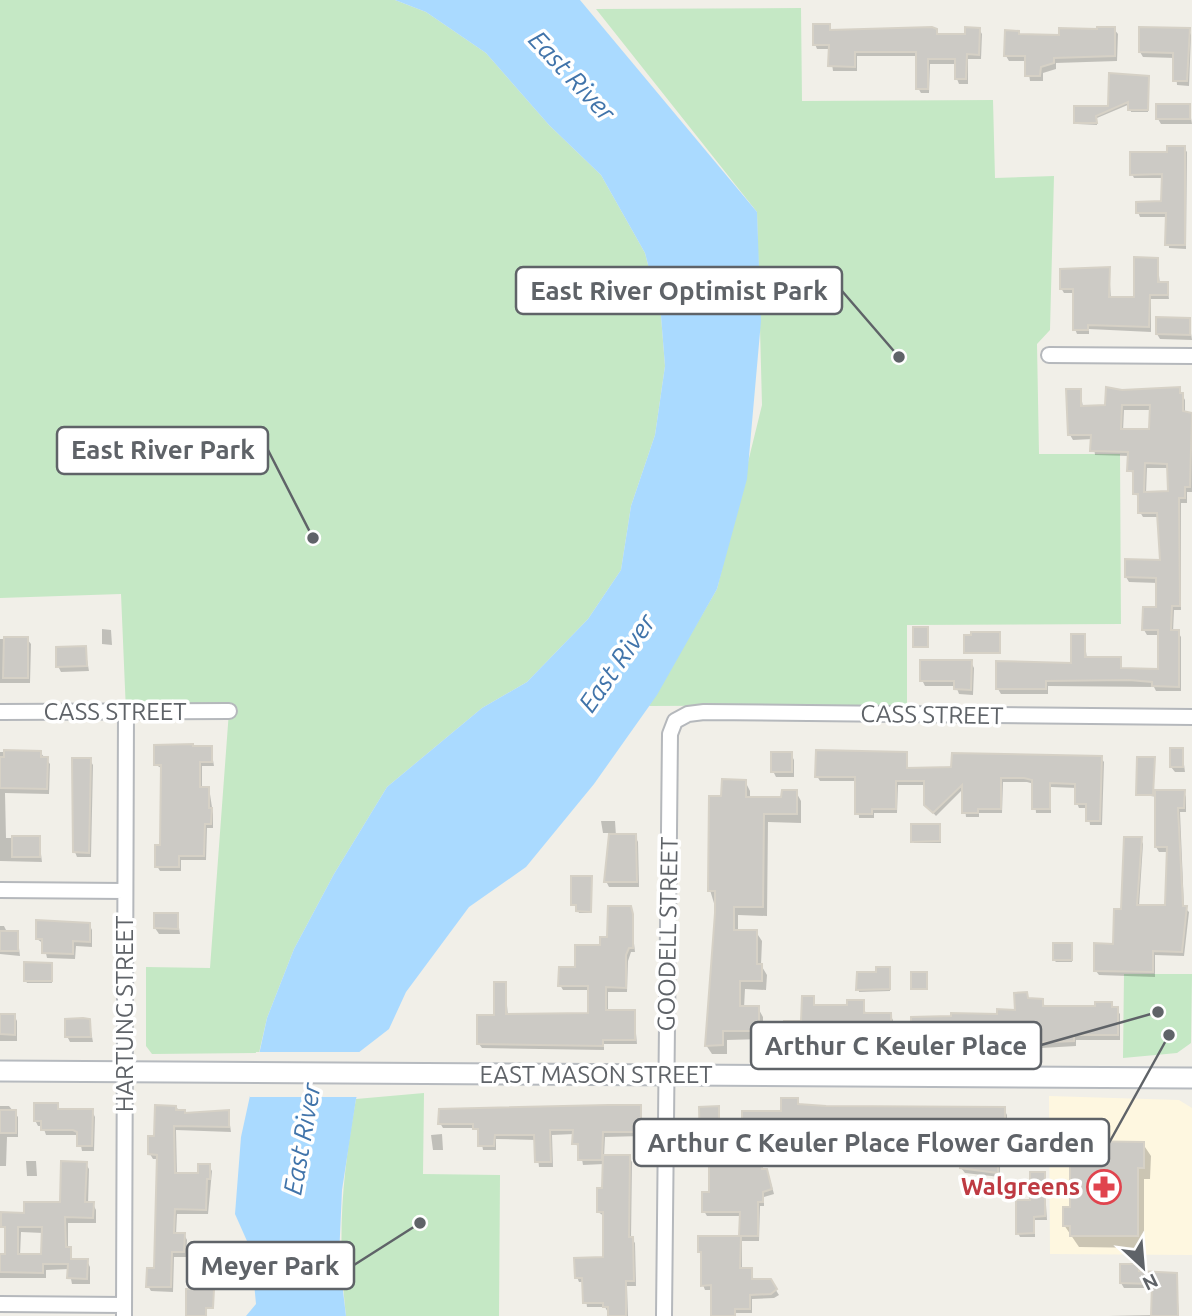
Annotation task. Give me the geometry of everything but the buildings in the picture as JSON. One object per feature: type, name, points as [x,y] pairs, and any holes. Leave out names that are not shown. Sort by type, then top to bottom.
[{"type":"main road","name":"EAST MASON STREET","points":[[0,1071],[1192,1078]]},
{"type":"street","points":[[1049,355],[1192,356]]},
{"type":"street","name":"CASS STREET","points":[[0,712],[229,711]]},
{"type":"street","name":"HARTUNG STREET","points":[[124,1310],[125,712]]},
{"type":"street","name":"CASS STREET","points":[[675,721],[688,714],[704,712],[1192,717]]},
{"type":"street","name":"GOODELL STREET","points":[[664,1316],[670,734],[675,721]]},
{"type":"street","points":[[0,890],[125,891]]},
{"type":"street","points":[[0,1304],[124,1310]]},
{"type":"shaded area","points":[[1049,1096],[1179,1100],[1192,1108],[1192,1255],[1050,1254]]},
{"type":"green space","points":[[0,0],[395,0],[426,12],[486,53],[549,125],[601,175],[645,253],[661,316],[665,366],[655,435],[631,506],[621,570],[588,619],[527,682],[482,708],[387,787],[334,874],[294,949],[267,1018],[259,1053],[152,1054],[146,1046],[146,967],[210,968],[229,711],[126,712],[121,594],[0,598]]},
{"type":"green space","points":[[801,8],[802,101],[993,100],[995,178],[1054,176],[1050,330],[1037,344],[1039,454],[1120,454],[1121,624],[907,625],[907,705],[649,706],[717,589],[762,405],[757,212],[596,9]]},
{"type":"green space","points":[[1124,974],[1192,974],[1191,1043],[1177,1053],[1123,1058]]},
{"type":"green space","points":[[424,1093],[423,1174],[500,1175],[499,1316],[346,1316],[342,1207],[356,1099]]},
{"type":"water","name":"East River","points":[[395,0],[580,0],[757,212],[761,321],[747,479],[717,589],[657,695],[594,784],[526,867],[469,907],[406,992],[389,1029],[358,1053],[363,1074],[356,1099],[342,1190],[339,1257],[346,1316],[246,1316],[256,1304],[251,1250],[235,1214],[241,1137],[267,1018],[294,949],[334,874],[387,787],[482,708],[527,682],[588,619],[621,570],[631,506],[655,435],[665,366],[661,316],[645,253],[601,175],[549,125],[486,53],[426,12]]},
{"type":"pier","points":[[256,1052],[364,1052],[360,1097],[250,1097],[250,1080]]},
{"type":"place","name":"East River Optimist Park","points":[[899,357]]},
{"type":"place","name":"East River Park","points":[[313,538]]},
{"type":"place","name":"Arthur C Keuler Place","points":[[1158,1012]]},
{"type":"place","name":"Arthur C Keuler Place Flower Garden","points":[[1169,1035]]},
{"type":"place","name":"Walgreens","points":[[1104,1187]]},
{"type":"place","name":"Meyer Park","points":[[420,1223]]}]
